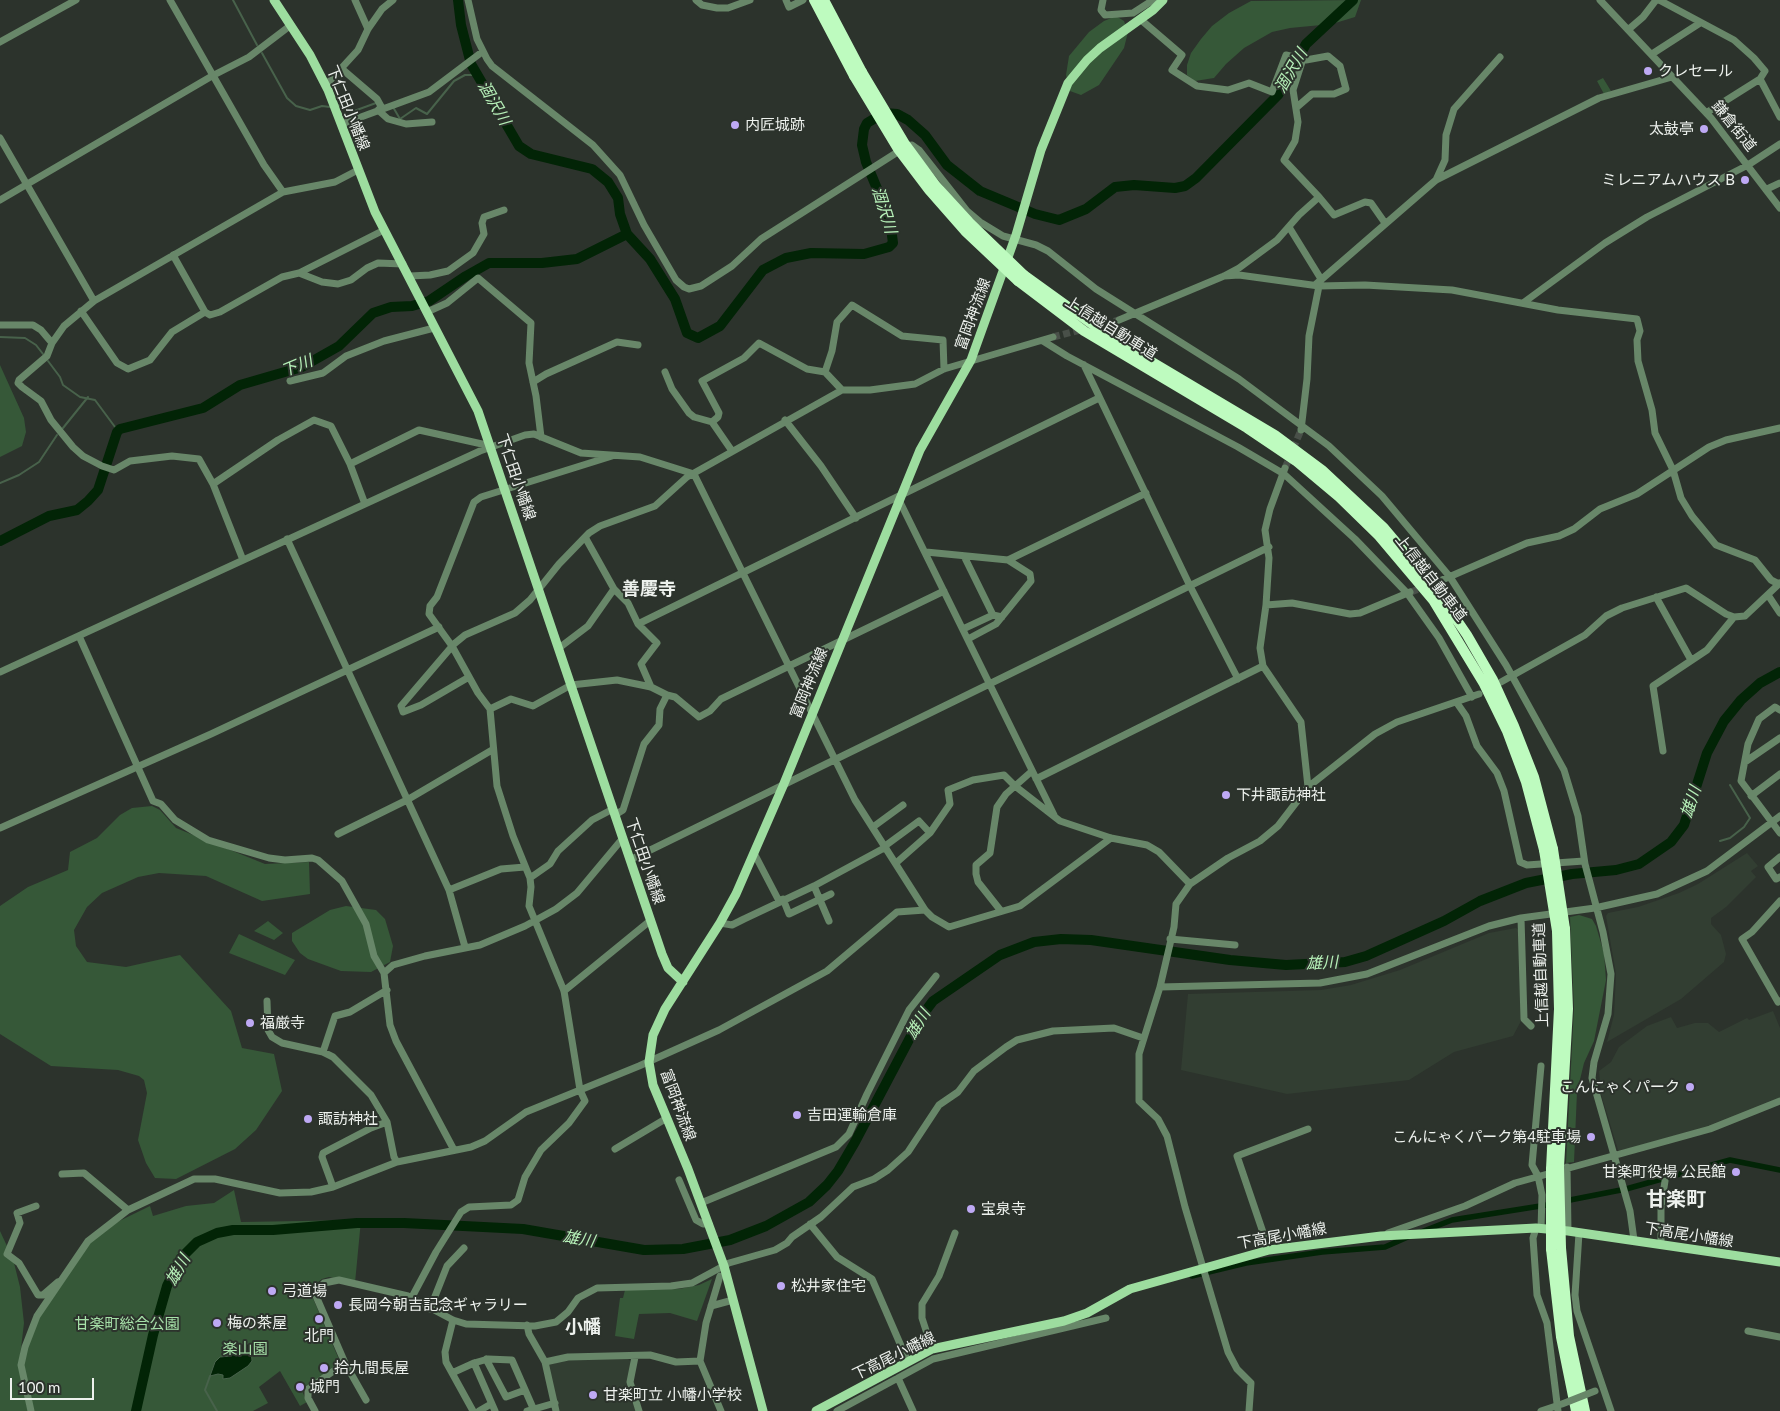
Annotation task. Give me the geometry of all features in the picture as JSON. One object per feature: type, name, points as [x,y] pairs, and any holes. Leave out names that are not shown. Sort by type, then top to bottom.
[{"type":"highway","name":"上信越自動車道","points":[[814,0],[858,74]]},
{"type":"highway","name":"上信越自動車道","points":[[824,0],[883,127],[912,170],[965,231],[1021,278],[1110,337],[1275,435],[1322,470],[1384,528],[1437,591],[1467,635],[1492,680],[1514,726],[1534,777],[1549,850],[1561,930],[1568,1000],[1556,1249],[1561,1337],[1576,1411]]},
{"type":"highway","name":"上信越自動車道","points":[[1556,1249],[1569,1336],[1585,1411]]},
{"type":"main road","name":"下仁田小幡線","points":[[274,0],[326,85],[358,170],[384,230],[410,276],[434,328],[478,411],[666,964],[671,972],[683,982]]},
{"type":"main road","name":"富岡神流線","points":[[763,1411],[723,1263],[653,1085],[649,1062],[656,1028],[720,923],[754,852],[783,786],[920,450],[971,360],[1015,237],[1041,150],[1068,84],[1093,54],[1163,0]]},
{"type":"main road","name":"下高尾小幡線","points":[[816,1411],[932,1350],[1016,1336],[1078,1316],[1124,1291],[1202,1267],[1269,1250],[1381,1236],[1539,1228],[1780,1262]]},
{"type":"street","points":[[0,42],[76,0]]},
{"type":"street","points":[[170,0],[264,165],[283,192]]},
{"type":"street","points":[[355,0],[368,29]]},
{"type":"street","points":[[326,85],[358,50],[368,29],[382,9],[393,0]]},
{"type":"street","points":[[468,0],[481,52],[492,66],[593,145],[620,175],[644,225],[676,280],[684,287],[695,289],[732,266],[761,239],[907,146],[912,145],[919,150],[955,197],[980,222],[1048,251],[1096,289],[1239,379],[1302,428],[1329,446],[1382,496],[1450,577],[1513,676],[1564,770],[1578,816],[1585,862],[1603,932],[1611,974],[1608,1014],[1594,1062],[1592,1078],[1630,1211],[1634,1240]]},
{"type":"street","points":[[696,0],[702,5],[728,8],[750,0]]},
{"type":"street","points":[[786,0],[789,7],[804,0]]},
{"type":"street","points":[[1102,0],[1101,10],[1105,15],[1133,13],[1153,0]]},
{"type":"street","name":"鎌倉街道","points":[[1600,0],[1630,29],[1706,113],[1780,208]]},
{"type":"street","points":[[1630,29],[1644,17],[1658,0],[1734,40],[1765,70],[1760,79],[1706,113]]},
{"type":"street","points":[[1140,19],[1182,55],[1172,70],[1197,86],[1228,90],[1249,83],[1272,92],[1286,55],[1303,59],[1328,56],[1340,66],[1346,89],[1334,94],[1312,94],[1297,107]]},
{"type":"street","points":[[1652,54],[1700,23]]},
{"type":"street","points":[[0,200],[212,76],[249,57],[291,25]]},
{"type":"street","points":[[342,124],[429,92],[481,52]]},
{"type":"street","points":[[1436,180],[1445,160],[1446,135],[1454,109],[1500,57]]},
{"type":"street","points":[[1303,59],[1293,90],[1298,122],[1295,142],[1284,160],[1320,197],[1334,215],[1365,202],[1371,203],[1385,223]]},
{"type":"street","points":[[342,69],[377,99],[380,109],[388,119],[406,124],[432,122]]},
{"type":"street","points":[[1318,284],[1436,180],[1510,141],[1599,98],[1672,77]]},
{"type":"street","points":[[1760,79],[1780,117]]},
{"type":"street","points":[[0,138],[94,301]]},
{"type":"street","points":[[1523,303],[1605,243],[1647,217],[1748,165],[1780,144]]},
{"type":"street","points":[[243,560],[213,484],[199,459],[172,456],[130,461],[114,470],[102,466],[73,447],[51,420],[41,401],[18,383],[19,380],[47,356],[52,343],[64,326],[94,301],[283,192],[335,182],[358,170]]},
{"type":"street","points":[[1767,189],[1780,183]]},
{"type":"street","points":[[1119,320],[1224,276],[1277,240],[1320,197]]},
{"type":"street","points":[[410,276],[430,276],[448,271],[473,253],[484,234],[482,223],[484,217],[504,210]]},
{"type":"street","points":[[1288,227],[1318,284],[1309,336],[1302,428]]},
{"type":"street","points":[[173,256],[206,312],[210,315],[220,312],[282,277],[299,273],[384,230]]},
{"type":"street","points":[[299,273],[322,282],[338,284],[352,280],[367,268],[378,263],[403,264]]},
{"type":"street","points":[[1224,276],[1239,275],[1318,284],[1452,290],[1558,310],[1637,319],[1640,331],[1637,340],[1638,361],[1652,410],[1655,433],[1673,470],[1681,498],[1692,516],[1716,545],[1755,560],[1771,580],[1779,584],[1745,616],[1734,617],[1715,608],[1686,588],[1622,608],[1606,616],[1585,635],[1502,682]]},
{"type":"street","points":[[426,310],[447,303],[478,278],[531,323],[529,363],[541,437]]},
{"type":"street","points":[[825,372],[832,351],[836,322],[852,305],[902,336],[943,340],[944,368]]},
{"type":"street","points":[[81,311],[117,363],[128,369],[150,360],[172,332],[206,312]]},
{"type":"street","points":[[0,325],[34,325],[52,343]]},
{"type":"street","points":[[290,380],[323,372],[346,356],[384,341],[434,328]]},
{"type":"street","points":[[469,677],[421,705],[403,712],[401,706],[452,646],[466,635],[515,613],[530,600],[538,588],[586,537],[612,520],[646,511],[655,506],[687,477],[785,420],[842,390],[870,390],[915,384],[944,368],[1053,337]]},
{"type":"street","points":[[1043,340],[1083,364],[1285,471],[1409,593],[1439,638],[1472,697]]},
{"type":"street","points":[[533,382],[546,374],[617,342],[638,345]]},
{"type":"street","points":[[712,422],[718,417],[719,413],[702,381],[744,358],[759,343],[807,369],[825,372],[842,390]]},
{"type":"street","points":[[1083,364],[1190,586],[1238,679]]},
{"type":"street","points":[[666,372],[672,389],[689,412],[694,417],[712,422],[732,451]]},
{"type":"street","points":[[638,624],[901,498],[1099,398]]},
{"type":"street","points":[[213,484],[278,440],[314,420],[331,426],[350,464],[365,504]]},
{"type":"street","points":[[785,420],[821,466],[856,518]]},
{"type":"street","points":[[1442,580],[1527,543],[1559,536],[1574,529],[1600,509],[1637,494],[1708,447],[1726,440],[1780,428]]},
{"type":"street","points":[[350,464],[419,430],[491,446]]},
{"type":"street","points":[[0,672],[491,446],[525,435],[541,437],[581,452],[640,457],[694,474],[790,667],[811,715],[855,800],[925,910],[949,927],[1020,906],[1110,838]]},
{"type":"street","points":[[412,1297],[436,1252],[461,1212],[469,1207],[511,1205],[518,1200],[525,1177],[541,1150],[569,1123],[585,1101],[580,1090],[564,991],[529,906],[530,878],[497,786],[492,750],[492,718],[490,709],[452,646],[429,614],[430,606],[441,588],[474,502],[481,497],[617,455]]},
{"type":"street","points":[[1285,471],[1270,509],[1265,530],[1268,548],[1266,605],[1260,637],[1263,666],[1300,722],[1308,788]]},
{"type":"street","points":[[1008,560],[1146,492]]},
{"type":"street","points":[[901,498],[944,591],[1054,815]]},
{"type":"street","points":[[586,537],[614,589],[628,603],[638,624],[657,643],[641,664],[651,687]]},
{"type":"street","points":[[287,539],[449,890],[465,947]]},
{"type":"street","points":[[630,860],[1268,548]]},
{"type":"street","points":[[926,552],[1008,560],[1030,574],[1030,581],[996,624],[968,639]]},
{"type":"street","points":[[964,556],[993,615]]},
{"type":"street","points":[[559,648],[588,626],[614,589]]},
{"type":"street","points":[[490,709],[511,699],[533,706],[571,685],[617,680],[651,687],[682,701],[699,717],[710,711],[721,699],[944,591]]},
{"type":"street","points":[[1266,605],[1292,603],[1350,614],[1360,613],[1409,593]]},
{"type":"street","points":[[1768,595],[1780,613]]},
{"type":"street","points":[[1656,597],[1691,660]]},
{"type":"street","points":[[964,629],[993,615],[1002,617]]},
{"type":"street","points":[[1663,751],[1653,686],[1716,642],[1726,625],[1734,617]]},
{"type":"street","points":[[0,828],[439,627]]},
{"type":"street","points":[[79,636],[153,801],[161,804],[176,820],[208,840],[269,858],[285,860],[312,858],[318,860],[342,881],[350,892],[366,924],[374,956],[384,973],[390,1025],[396,1041],[454,1150]]},
{"type":"street","points":[[1036,779],[1263,666]]},
{"type":"street","points":[[1250,1411],[1251,1384],[1237,1369],[1228,1352],[1202,1267],[1167,1136],[1158,1119],[1138,1101],[1139,1054],[1160,987],[1176,904],[1190,884],[1228,858],[1267,836],[1278,826],[1308,788],[1375,734],[1396,722],[1479,694]]},
{"type":"street","points":[[530,878],[550,864],[558,851],[592,820],[623,810],[642,750],[659,725],[660,708],[667,695]]},
{"type":"street","points":[[1457,703],[1466,716],[1477,746],[1497,773],[1504,792],[1520,862],[1527,865],[1585,862]]},
{"type":"street","points":[[1780,710],[1775,708],[1759,718],[1748,744],[1741,780],[1780,833]]},
{"type":"street","points":[[1745,763],[1780,738]]},
{"type":"street","points":[[338,834],[407,800],[492,750]]},
{"type":"street","points":[[1001,911],[978,882],[976,865],[990,853],[997,807],[1006,794],[1032,771]]},
{"type":"street","points":[[1751,796],[1780,774]]},
{"type":"street","points":[[896,863],[930,833],[950,804],[948,790],[973,780],[1004,775],[1015,786],[1060,821],[1110,838],[1147,845],[1174,865],[1190,884]]},
{"type":"street","points":[[873,827],[903,805]]},
{"type":"street","points":[[1160,987],[1312,983],[1349,978],[1384,968],[1489,926],[1521,918],[1657,894],[1710,868],[1780,816]]},
{"type":"street","points":[[720,923],[732,925],[781,900],[814,886],[885,846],[918,821],[930,833]]},
{"type":"street","points":[[384,973],[393,965],[465,947],[480,946],[536,920],[568,901],[577,893],[623,838]]},
{"type":"street","points":[[754,852],[789,914],[830,894]]},
{"type":"street","points":[[1780,857],[1768,867],[1776,879],[1780,877]]},
{"type":"street","points":[[449,890],[501,869],[525,867]]},
{"type":"street","points":[[814,886],[829,921]]},
{"type":"street","points":[[1779,907],[1742,939],[1778,1002],[1780,1001]]},
{"type":"street","points":[[31,1411],[22,1375],[22,1356],[37,1316],[88,1241],[128,1210],[194,1179],[215,1179],[280,1193],[311,1192],[333,1187],[397,1162],[471,1147],[485,1141],[526,1112],[649,1062],[719,1030],[827,971],[897,912],[925,910]]},
{"type":"street","points":[[1521,918],[1524,1019],[1531,1026]]},
{"type":"street","points":[[564,991],[651,920]]},
{"type":"street","points":[[1170,940],[1235,944]]},
{"type":"street","points":[[701,1203],[836,1147],[849,1134],[909,1010],[936,976]]},
{"type":"street","points":[[323,1052],[335,1016],[350,1012],[387,990]]},
{"type":"street","points":[[267,1001],[268,1030],[272,1037],[282,1043],[323,1052],[333,1057],[371,1095],[387,1122],[394,1157],[397,1162]]},
{"type":"street","points":[[366,1400],[345,1363],[316,1296],[320,1287],[328,1282],[339,1280],[412,1297],[430,1309],[453,1320],[474,1325],[550,1325],[568,1312],[578,1298],[596,1288],[681,1286],[700,1280],[723,1263],[775,1250],[830,1210],[853,1187],[874,1179],[888,1170],[908,1152],[939,1105],[958,1092],[974,1071],[1006,1046],[1017,1040],[1053,1031],[1114,1028],[1144,1038]]},
{"type":"street","points":[[1541,1066],[1532,1157],[1542,1195],[1539,1228],[1533,1238],[1537,1294],[1547,1324],[1559,1407]]},
{"type":"street","points":[[1381,1236],[1465,1206],[1515,1183],[1559,1168],[1710,1129],[1780,1101]]},
{"type":"street","points":[[616,1149],[667,1118]]},
{"type":"street","points":[[333,1187],[322,1157],[323,1153],[371,1128],[387,1122]]},
{"type":"street","points":[[1269,1250],[1237,1156],[1308,1128]]},
{"type":"street","points":[[1559,1168],[1568,1231]]},
{"type":"street","points":[[62,1174],[84,1172],[128,1210]]},
{"type":"street","points":[[679,1180],[696,1220],[703,1224],[709,1224]]},
{"type":"street","points":[[1661,1245],[1661,1207],[1665,1180]]},
{"type":"street","points":[[36,1206],[17,1213],[20,1224],[7,1254],[19,1263],[38,1295],[43,1295],[63,1278]]},
{"type":"street","points":[[810,1224],[837,1257],[872,1279],[908,1362]]},
{"type":"street","points":[[932,1350],[922,1318],[922,1304],[940,1276],[955,1233]]},
{"type":"street","points":[[1579,1233],[1575,1295],[1577,1311],[1598,1390],[1611,1411]]},
{"type":"street","points":[[430,1309],[448,1266],[464,1248]]},
{"type":"street","points":[[720,1276],[706,1323],[700,1361],[721,1411]]},
{"type":"street","points":[[711,1306],[733,1300]]},
{"type":"street","points":[[836,1411],[933,1359],[1016,1336],[1106,1318]]},
{"type":"street","points":[[453,1320],[445,1355],[452,1373],[473,1411]]},
{"type":"street","points":[[452,1373],[486,1359],[512,1360],[525,1390],[530,1410],[555,1407],[545,1362],[529,1334],[527,1325]]},
{"type":"street","points":[[1748,1331],[1780,1337]]},
{"type":"street","points":[[545,1362],[568,1357],[635,1357],[650,1355],[676,1362],[700,1361]]},
{"type":"street","points":[[635,1357],[630,1382],[639,1411]]},
{"type":"street","points":[[486,1359],[506,1398],[525,1390]]},
{"type":"street","points":[[315,1411],[308,1398],[308,1389],[345,1363]]},
{"type":"street","points":[[474,1363],[493,1408],[478,1411]]},
{"type":"street","points":[[898,1378],[913,1411]]},
{"type":"street","points":[[1541,1411],[1559,1407],[1598,1390]]},
{"type":"shaded area","points":[[1747,853],[1758,866],[1751,871],[1756,877],[1726,907],[1711,918],[1711,924],[1721,935],[1726,954],[1724,962],[1681,999],[1607,1042],[1614,1015],[1616,974],[1606,916],[1608,913],[1638,907],[1679,893],[1698,884]]},
{"type":"shaded area","points":[[1516,928],[1520,931],[1521,1021],[1513,1036],[1454,1052],[1409,1080],[1287,1094],[1181,1070],[1188,994],[1321,990],[1351,985],[1400,970],[1489,933]]},
{"type":"shaded area","name":"こんにゃくパーク","points":[[1773,1011],[1780,1028],[1780,1100],[1712,1126],[1618,1150],[1601,1094],[1599,1071],[1611,1062],[1619,1047],[1647,1026],[1671,1017],[1677,1028],[1695,1023],[1708,1023],[1719,1032],[1747,1018],[1749,1020]]},
{"type":"shaded area","points":[[241,1344],[249,1344],[251,1349],[252,1361],[248,1366],[230,1378],[223,1379],[223,1375],[218,1374],[210,1376],[215,1362],[220,1357],[230,1356],[227,1348],[238,1352]]},
{"type":"shaded area","name":"甘楽町立 小幡小学校","points":[[568,1358],[628,1358],[632,1364],[628,1378],[637,1411],[558,1411],[547,1363]]},
{"type":"green space","points":[[1361,0],[1355,17],[1332,24],[1290,28],[1272,32],[1244,48],[1214,78],[1195,81],[1187,75],[1187,65],[1191,53],[1212,26],[1229,13],[1251,1]]},
{"type":"green space","points":[[1116,16],[1124,21],[1128,32],[1124,48],[1099,85],[1081,95],[1070,91],[1066,75],[1069,56],[1089,32],[1104,21]]},
{"type":"green space","points":[[1603,78],[1611,91],[1604,94],[1597,81]]},
{"type":"green space","points":[[0,365],[24,418],[26,432],[22,446],[0,457]]},
{"type":"green space","points":[[152,806],[160,810],[176,828],[265,864],[309,862],[310,894],[262,901],[206,876],[159,873],[138,877],[102,893],[87,907],[74,930],[76,946],[87,962],[126,967],[180,955],[231,1011],[242,1048],[274,1054],[282,1091],[256,1130],[235,1149],[176,1179],[155,1178],[146,1163],[138,1140],[147,1093],[144,1080],[139,1076],[118,1070],[51,1066],[0,1034],[0,906],[28,887],[68,870],[70,852],[97,838],[120,815],[132,808]]},
{"type":"green space","points":[[346,906],[376,910],[385,919],[393,946],[390,962],[371,972],[341,971],[308,959],[300,953],[292,941],[292,933],[330,910]]},
{"type":"green space","points":[[1579,915],[1592,919],[1596,926],[1604,953],[1606,980],[1594,1041],[1584,1063],[1577,1092],[1574,1162],[1566,1163],[1574,1008],[1570,917]]},
{"type":"green space","points":[[268,921],[283,933],[274,940],[254,931]]},
{"type":"green space","points":[[239,934],[295,960],[285,975],[229,953]]},
{"type":"green space","name":"甘楽町総合公園","points":[[234,1190],[241,1222],[361,1220],[355,1283],[329,1277],[322,1279],[309,1289],[340,1362],[335,1368],[305,1387],[303,1393],[307,1402],[300,1406],[280,1371],[259,1387],[268,1403],[253,1411],[32,1411],[25,1383],[23,1357],[38,1317],[90,1242],[111,1225],[150,1206],[153,1216],[186,1206],[214,1203]]},
{"type":"green space","points":[[0,1231],[13,1259],[20,1287],[24,1323],[19,1365],[28,1411],[0,1411]]},
{"type":"green space","points":[[712,1279],[697,1321],[670,1313],[639,1314],[634,1339],[615,1336],[620,1298],[623,1298],[625,1290],[679,1289],[699,1285]]},
{"type":"waterway","points":[[233,0],[257,45]]},
{"type":"waterway","name":"涸沢川","points":[[458,0],[461,25],[471,64],[519,146],[531,154],[592,169],[608,182],[618,198],[620,214],[627,234],[650,259],[675,299],[687,333],[698,338],[720,326],[763,270],[786,258],[811,253],[864,254],[889,247],[893,243],[890,220],[866,162],[862,145],[864,129],[867,123],[884,113],[897,114],[908,120],[925,135],[947,165],[980,191],[1035,214],[1059,220],[1086,209],[1115,187],[1134,185],[1175,188],[1185,186],[1196,178],[1278,95],[1306,44],[1353,0]]},
{"type":"waterway","points":[[262,53],[287,98],[296,106],[310,110],[322,106],[330,107]]},
{"type":"waterway","points":[[393,107],[400,119],[416,108],[427,114],[454,81],[465,75],[478,75]]},
{"type":"waterway","points":[[339,105],[354,111],[376,103]]},
{"type":"waterway","name":"下川","points":[[0,541],[49,516],[77,510],[88,501],[98,490],[117,432],[120,429],[203,408],[240,385],[302,367],[339,346],[373,313],[391,307],[412,306],[429,301],[489,263],[542,263],[577,259],[627,234]]},
{"type":"waterway","points":[[0,337],[25,338],[36,345],[43,354]]},
{"type":"waterway","points":[[48,361],[60,377],[63,385],[80,397],[95,400],[115,427],[120,429]]},
{"type":"waterway","points":[[63,428],[88,397]]},
{"type":"waterway","points":[[0,483],[19,475],[39,462],[57,435]]},
{"type":"waterway","name":"雄川","points":[[136,1411],[153,1335],[167,1286],[181,1258],[197,1242],[217,1233],[233,1230],[273,1230],[357,1223],[404,1223],[523,1229],[644,1250],[683,1249],[730,1240],[766,1226],[809,1202],[827,1185],[838,1171],[855,1142],[921,1017],[933,1001],[1000,955],[1034,942],[1061,939],[1091,940],[1230,960],[1286,965],[1345,962],[1366,956],[1444,921],[1480,901],[1526,883],[1572,874],[1616,870],[1639,864],[1671,842],[1684,825],[1707,753],[1724,721],[1741,700],[1760,683],[1780,672]]},
{"type":"waterway","points":[[1720,841],[1730,838],[1744,827],[1750,818],[1730,785]]},
{"type":"waterway","points":[[1565,1201],[1626,1189],[1730,1160],[1780,1170]]},
{"type":"waterway","points":[[1421,1232],[1452,1220],[1553,1204]]},
{"type":"waterway","points":[[1192,1276],[1246,1263],[1322,1252],[1385,1247],[1410,1236]]},
{"type":"waterway","points":[[210,1376],[205,1390],[217,1411]]},
{"type":"tunnel","points":[[1053,337],[1119,320]]},
{"type":"tunnel","points":[[1285,468],[1301,430]]},
{"type":"tunnel","points":[[1411,592],[1442,580]]},
{"type":"place","name":"クレセール","points":[[1648,71]]},
{"type":"place","name":"内匠城跡","points":[[735,125]]},
{"type":"place","name":"太鼓亭","points":[[1704,129]]},
{"type":"place","name":"ミレニアムハウス B","points":[[1745,180]]},
{"type":"place","name":"下井諏訪神社","points":[[1226,795]]},
{"type":"place","name":"福厳寺","points":[[250,1023]]},
{"type":"place","name":"こんにゃくパーク","points":[[1690,1087]]},
{"type":"place","name":"吉田運輸倉庫","points":[[797,1115]]},
{"type":"place","name":"諏訪神社","points":[[308,1119]]},
{"type":"place","name":"こんにゃくパーク第4駐車場","points":[[1591,1137]]},
{"type":"place","name":"甘楽町役場 公民館","points":[[1736,1172]]},
{"type":"place","name":"宝泉寺","points":[[971,1209]]},
{"type":"place","name":"松井家住宅","points":[[781,1286]]},
{"type":"place","name":"弓道場","points":[[272,1291]]},
{"type":"place","name":"長岡今朝吉記念ギャラリー","points":[[338,1305]]},
{"type":"place","name":"北門","points":[[319,1319]]},
{"type":"place","name":"梅の茶屋","points":[[217,1323]]},
{"type":"place","name":"拾九間長屋","points":[[324,1368]]},
{"type":"place","name":"城門","points":[[300,1387]]},
{"type":"place","name":"甘楽町立 小幡小学校","points":[[593,1395]]},
{"type":"district","name":"善慶寺","points":[[649,589]]},
{"type":"district","name":"甘楽町","points":[[1676,1200]]},
{"type":"district","name":"小幡","points":[[583,1327]]},
{"type":"park label","name":"楽山園","points":[[245,1349]]}]
